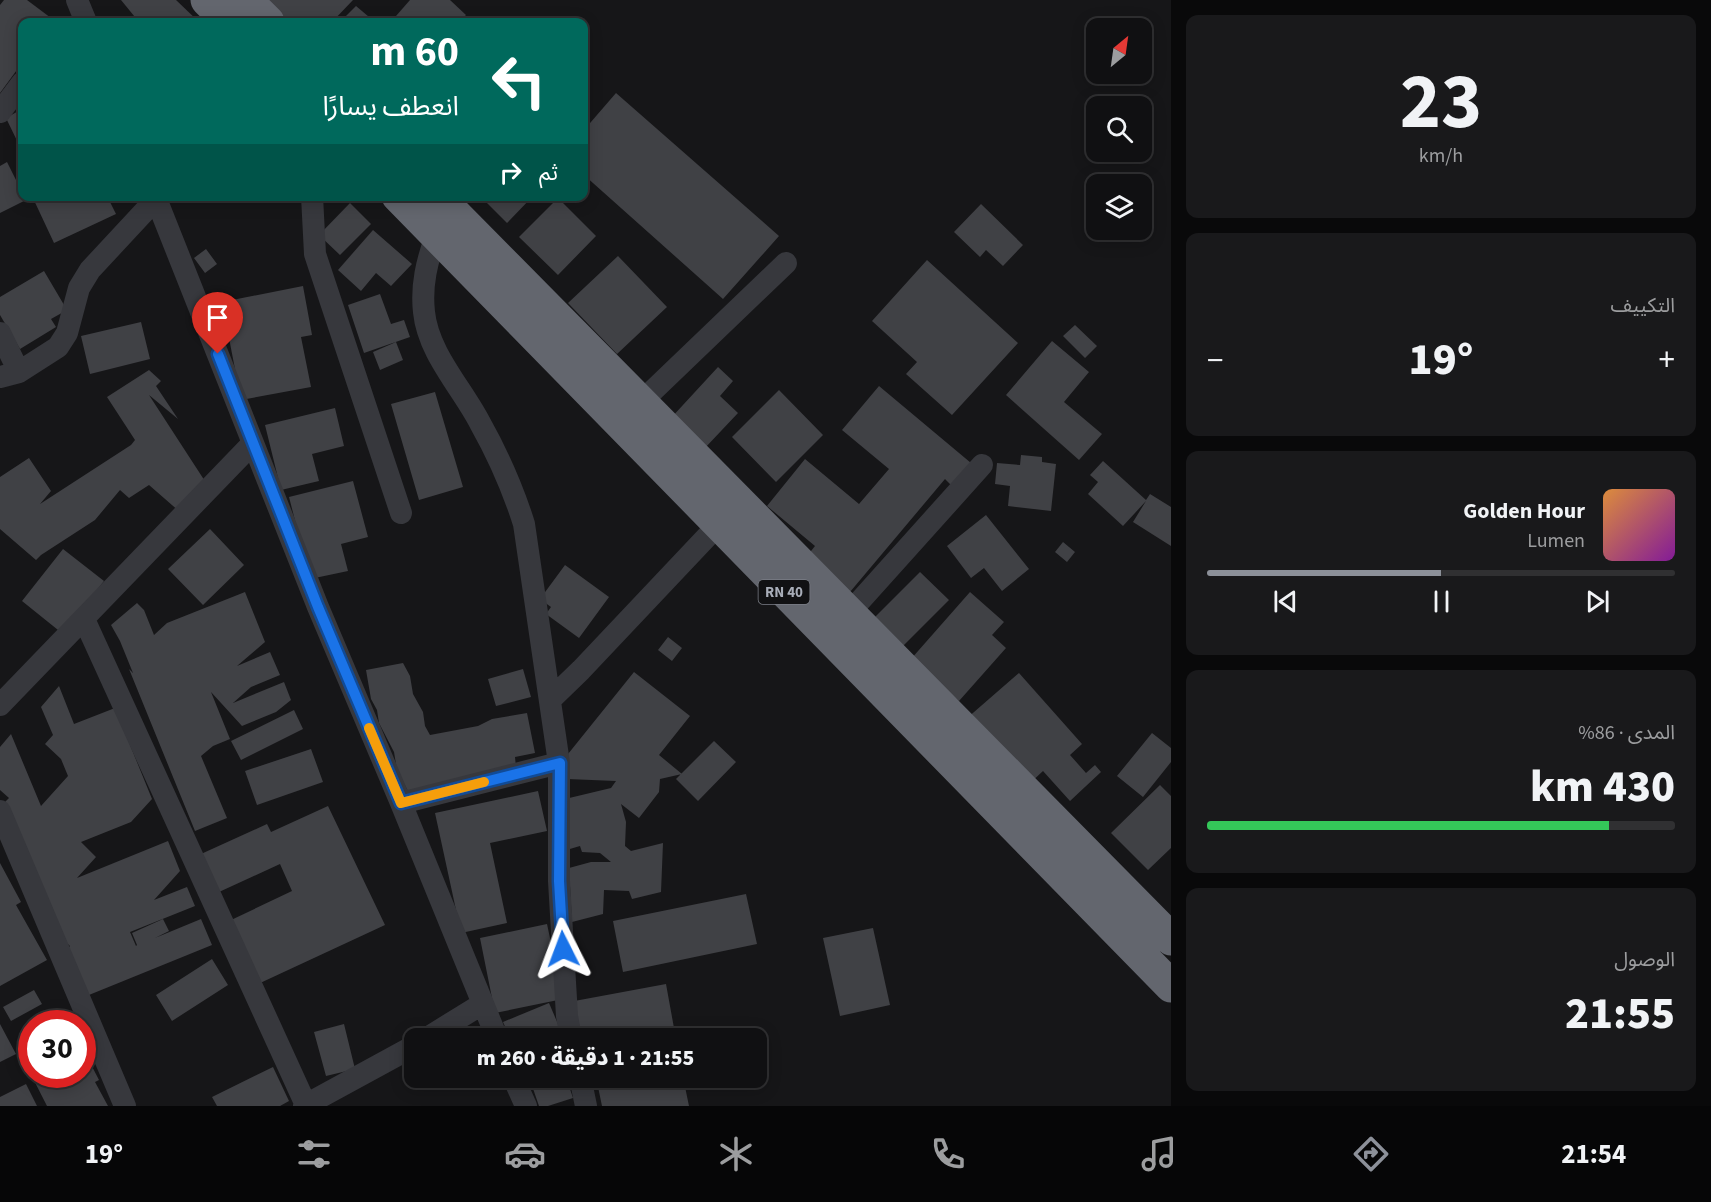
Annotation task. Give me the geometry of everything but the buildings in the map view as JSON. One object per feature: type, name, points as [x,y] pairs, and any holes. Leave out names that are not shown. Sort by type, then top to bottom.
[{"type":"highway","points":[[207,0],[225,18]]},
{"type":"highway","points":[[246,0],[264,18]]},
{"type":"highway","name":"RN 40","points":[[403,201],[1171,986]]},
{"type":"highway","name":"RN 40","points":[[442,201],[1171,939]]},
{"type":"highway","points":[[1098,912],[1123,888]]},
{"type":"street","points":[[0,112],[18,88]]},
{"type":"street","points":[[0,333],[9,374],[58,347],[67,333],[80,288],[90,270],[152,201]]},
{"type":"street","points":[[156,201],[322,618],[401,803],[493,1028]]},
{"type":"street","points":[[312,201],[315,254],[401,513]]},
{"type":"street","points":[[436,236],[427,263],[424,284],[424,314],[434,347],[480,423],[515,495],[524,524],[560,763],[559,881],[569,1028]]},
{"type":"street","points":[[640,403],[786,263]]},
{"type":"street","points":[[0,705],[253,443]]},
{"type":"street","points":[[850,612],[982,465]]},
{"type":"street","points":[[550,700],[718,525]]},
{"type":"street","points":[[84,619],[305,1105],[404,1051]]},
{"type":"street","points":[[401,803],[560,763]]},
{"type":"street","points":[[0,811],[125,1106]]},
{"type":"street","points":[[443,1028],[482,1004]]},
{"type":"street","points":[[518,1088],[526,1106]]},
{"type":"street","points":[[582,1088],[586,1106]]},
{"type":"slow traffic","points":[[369,728],[401,803],[484,782]]},
{"type":"route","points":[[218,354],[318,607],[401,803],[560,763],[559,881],[563,949]]}]
